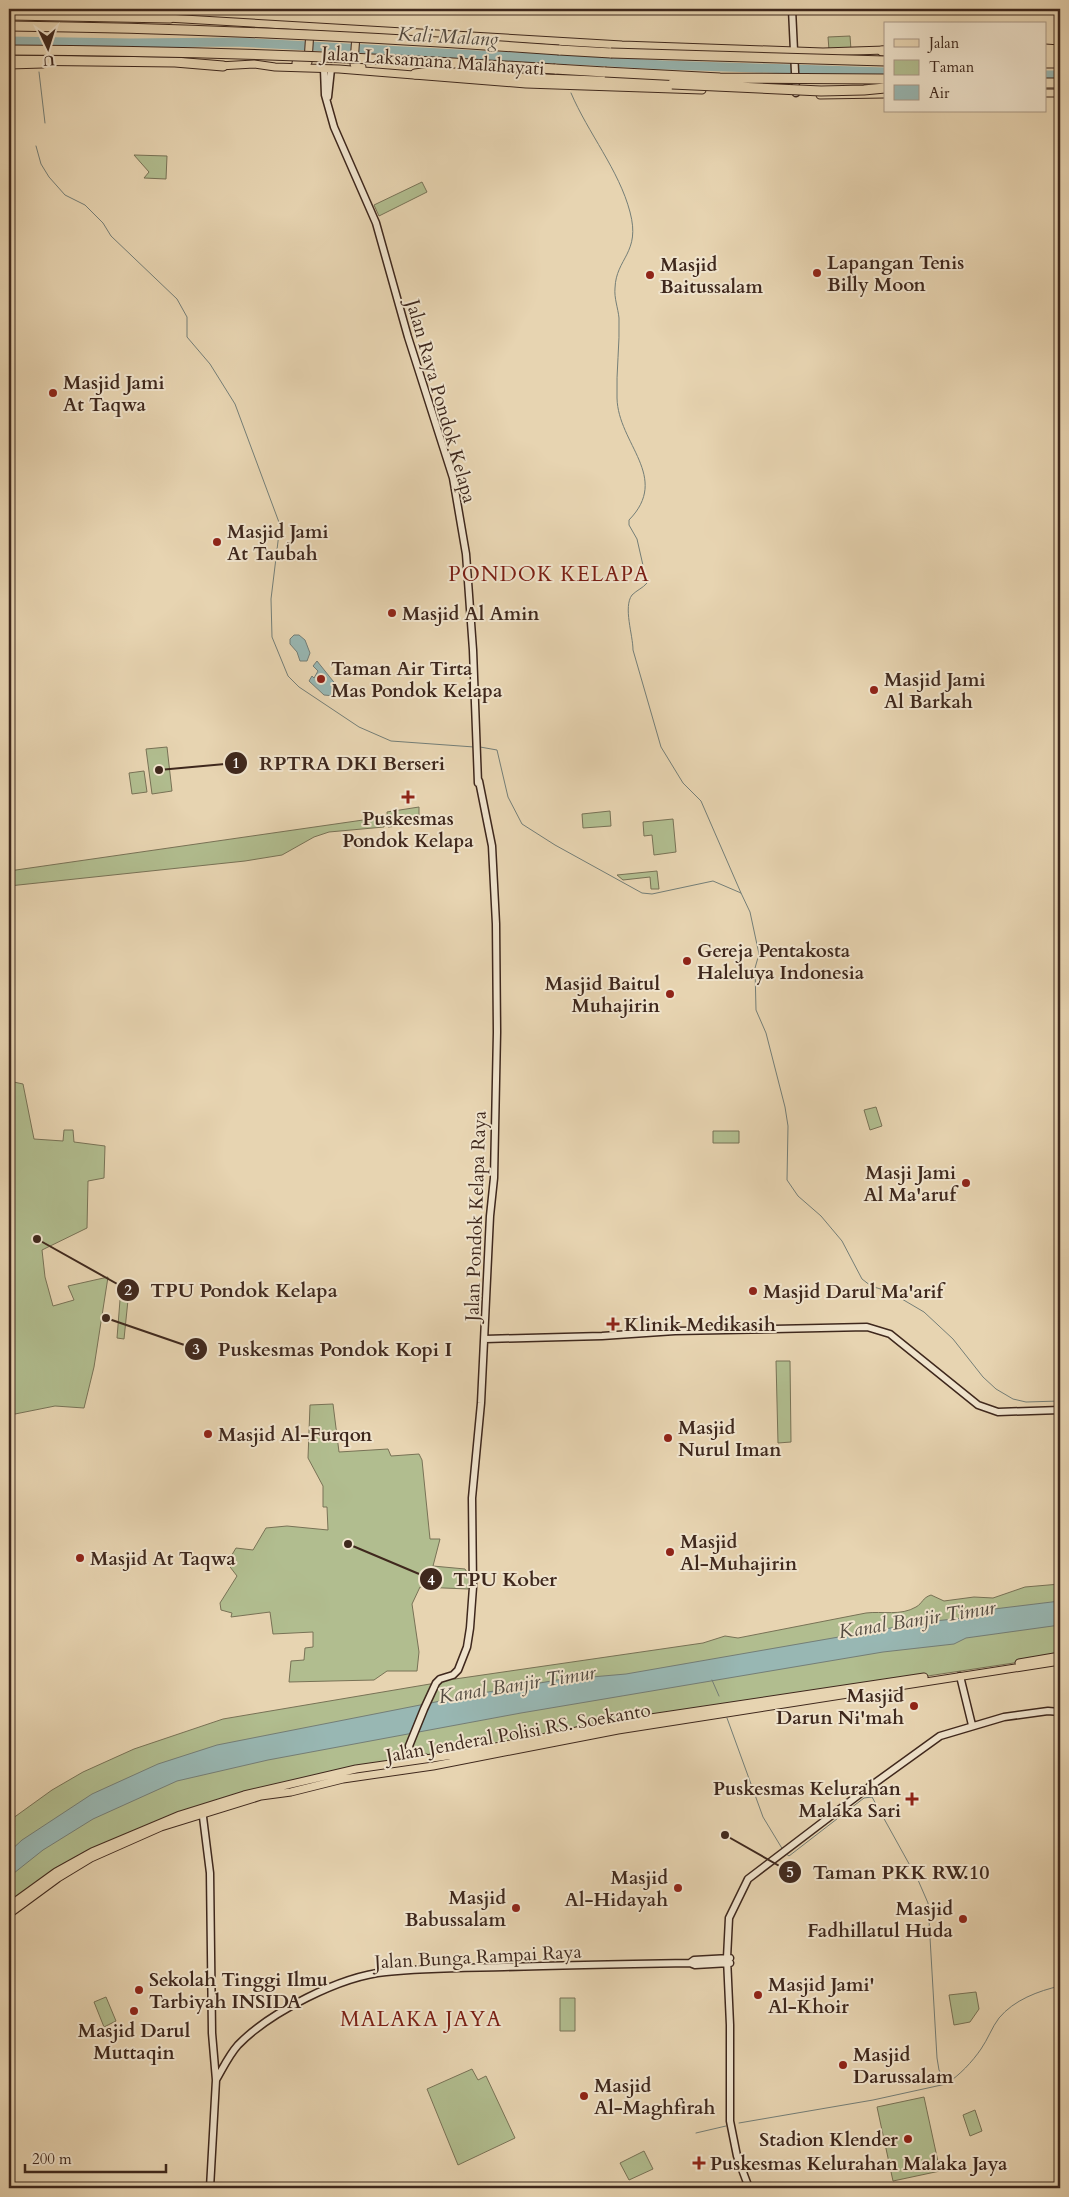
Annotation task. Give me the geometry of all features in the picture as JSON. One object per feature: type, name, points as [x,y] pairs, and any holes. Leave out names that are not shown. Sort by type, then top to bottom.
[{"type":"highway","points":[[9,14],[87,18],[170,18]]},
{"type":"highway","points":[[9,26],[158,28],[414,40],[611,53],[884,61]]},
{"type":"highway","points":[[9,50],[436,61],[720,78],[884,79]]},
{"type":"highway","points":[[1046,54],[1060,54]]},
{"type":"highway","points":[[9,60],[175,62],[223,66]]},
{"type":"highway","points":[[1046,63],[1060,64]]},
{"type":"highway","points":[[412,74],[438,71],[498,77],[821,90],[884,88]]},
{"type":"highway","points":[[1046,83],[1060,83]]},
{"type":"main road","points":[[9,14],[106,14],[310,28],[357,29],[572,42],[795,51],[884,51]]},
{"type":"main road","points":[[254,64],[307,63],[310,28]]},
{"type":"main road","points":[[357,29],[354,64],[356,67],[403,69],[412,74]]},
{"type":"main road","points":[[1046,48],[1060,49]]},
{"type":"main road","name":"Jalan Laksamana Malahayati","points":[[9,64],[223,66],[254,64],[274,67],[412,74],[566,85],[843,96],[884,94]]},
{"type":"main road","points":[[1046,93],[1060,93]]},
{"type":"main road","name":"Jalan Jenderal Polisi RS. Soekanto","points":[[9,1906],[92,1852],[139,1831],[202,1811],[261,1796],[291,1792],[357,1772],[628,1725],[1060,1656]]},
{"type":"main road","name":"Jalan Jenderal Polisi RS. Soekanto","points":[[357,1772],[420,1768],[628,1725],[1060,1661]]},
{"type":"main road","points":[[409,1749],[424,1758],[433,1758]]},
{"type":"main road","name":"Jalan Jenderal Polisi RS. Soekanto","points":[[9,1914],[57,1875]]},
{"type":"street","points":[[792,9],[796,94]]},
{"type":"street","name":"Jalan Raya Pondok Kelapa","points":[[327,69],[327,100],[336,134],[375,220],[408,337],[452,478],[466,554],[472,632],[479,800],[488,847],[491,850]]},
{"type":"street","name":"Jalan Pondok Kelapa Raya","points":[[409,1749],[435,1686],[440,1679],[455,1674],[468,1647],[469,1637],[473,1588],[472,1498],[485,1339],[490,1216],[494,1178],[497,1032],[496,924],[491,850]]},
{"type":"street","points":[[485,1339],[602,1336],[675,1331],[867,1327],[890,1334],[966,1396],[983,1407],[1008,1412],[1060,1410]]},
{"type":"street","points":[[960,1676],[972,1725]]},
{"type":"street","points":[[749,2188],[737,2156],[730,2122],[727,1934],[730,1915],[748,1879],[940,1736],[972,1725],[1013,1715],[1060,1712]]},
{"type":"street","points":[[409,1749],[414,1761],[420,1768]]},
{"type":"street","points":[[202,1811],[210,1873],[209,1915],[216,2080],[210,2188]]},
{"type":"street","name":"Jalan Bunga Rampai Raya","points":[[216,2080],[229,2056],[239,2044],[268,2020],[294,2003],[340,1984],[384,1972],[568,1964],[690,1963],[695,1965],[728,1961]]},
{"type":"street","points":[[214,2051],[220,2056],[229,2056]]},
{"type":"green space","points":[[850,36],[851,50],[829,50],[828,37]]},
{"type":"green space","points":[[134,155],[167,156],[166,179],[144,178],[149,172]]},
{"type":"green space","points":[[422,182],[427,192],[379,216],[374,205]]},
{"type":"green space","points":[[167,747],[172,791],[152,794],[146,749]]},
{"type":"green space","points":[[144,771],[147,792],[132,794],[129,773]]},
{"type":"green space","points":[[419,807],[419,824],[388,827],[387,812]]},
{"type":"green space","points":[[610,811],[611,826],[583,828],[582,814]]},
{"type":"green space","points":[[384,817],[384,827],[329,832],[314,837],[282,855],[245,861],[9,886],[9,871]]},
{"type":"green space","points":[[673,819],[676,852],[654,855],[652,835],[644,836],[643,822]]},
{"type":"green space","points":[[657,871],[659,889],[651,889],[650,877],[623,880],[617,875]]},
{"type":"green space","points":[[9,1081],[23,1084],[34,1139],[63,1141],[64,1130],[73,1130],[74,1142],[105,1146],[104,1178],[88,1181],[87,1228],[42,1250],[45,1277],[53,1306],[74,1300],[68,1286],[108,1277],[94,1367],[84,1408],[55,1406],[10,1415],[9,1412]]},
{"type":"green space","points":[[876,1107],[882,1126],[870,1130],[864,1110]]},
{"type":"green space","points":[[713,1131],[739,1131],[739,1143],[713,1143]]},
{"type":"green space","points":[[120,1300],[128,1300],[124,1339],[117,1338]]},
{"type":"green space","points":[[776,1361],[790,1361],[791,1442],[778,1443]]},
{"type":"green space","points":[[333,1404],[339,1452],[388,1449],[391,1456],[419,1454],[422,1460],[430,1539],[440,1539],[433,1566],[465,1569],[470,1577],[468,1589],[420,1587],[412,1604],[419,1652],[417,1671],[387,1671],[374,1680],[289,1682],[291,1661],[304,1660],[305,1648],[313,1647],[313,1632],[273,1634],[270,1612],[231,1617],[232,1613],[221,1610],[220,1603],[237,1576],[227,1563],[236,1548],[253,1550],[266,1528],[287,1526],[328,1530],[327,1507],[323,1507],[323,1486],[308,1458],[310,1405]]},
{"type":"green space","points":[[1060,1584],[1060,1656],[617,1723],[318,1778],[124,1838],[9,1914],[9,1821],[52,1790],[83,1772],[134,1749],[223,1719],[436,1683],[445,1677],[455,1679],[703,1643],[725,1636],[738,1638],[866,1613],[891,1613],[910,1610],[931,1595],[944,1601],[974,1597],[993,1598],[1025,1587]]},
{"type":"green space","points":[[976,1992],[979,2009],[970,2022],[954,2025],[949,1995]]},
{"type":"green space","points":[[106,1997],[116,2021],[104,2027],[94,2002]]},
{"type":"green space","points":[[560,1998],[575,1998],[575,2031],[560,2031]]},
{"type":"green space","points":[[472,2069],[478,2080],[486,2076],[515,2138],[458,2165],[427,2089]]},
{"type":"green space","name":"Stadion Klender","points":[[924,2097],[940,2171],[893,2181],[877,2107]]},
{"type":"green space","points":[[975,2110],[982,2131],[970,2136],[963,2115]]},
{"type":"green space","points":[[644,2151],[653,2169],[629,2180],[620,2163]]},
{"type":"water","name":"Taman Air Tirta Mas Pondok Kelapa","points":[[294,635],[299,635],[305,640],[310,653],[307,661],[300,661],[297,652],[290,644],[290,639]]},
{"type":"water","name":"Taman Air Tirta Mas Pondok Kelapa","points":[[317,661],[337,686],[338,691],[335,696],[324,695],[309,681],[312,676],[314,678],[318,671],[313,666]]},
{"type":"water","points":[[1060,1601],[1060,1625],[966,1638],[954,1644],[883,1652],[521,1713],[268,1760],[177,1781],[93,1819],[43,1850],[9,1877],[9,1852],[22,1840],[92,1794],[158,1764],[217,1745],[557,1680],[626,1674],[925,1622],[963,1618],[994,1609]]},
{"type":"waterway","name":"Kali Malang","points":[[9,41],[236,42],[664,65],[884,72]]},
{"type":"waterway","name":"Kali Malang","points":[[35,41],[35,46]]},
{"type":"waterway","name":"Kali Malang","points":[[565,59],[566,66]]},
{"type":"waterway","points":[[39,72],[45,123]]},
{"type":"waterway","name":"Kali Malang","points":[[1046,75],[1060,75]]},
{"type":"waterway","points":[[571,93],[619,181],[633,226],[630,246],[616,278],[615,292],[619,318],[617,398],[625,430],[644,475],[645,489],[641,504],[629,520],[629,525],[637,539],[647,583],[632,595],[629,600],[628,614],[633,650],[661,747],[683,783],[701,801],[741,893]]},
{"type":"waterway","points":[[36,146],[41,164],[49,177],[65,195],[85,205],[103,223],[111,236],[177,299],[187,317],[187,337],[210,364],[235,404],[280,525],[271,599],[272,637],[288,676],[299,687],[359,727],[391,741],[474,747]]},
{"type":"waterway","points":[[480,747],[497,750],[508,797],[522,824],[555,845],[642,893],[652,894],[713,881],[741,893],[750,912],[759,954],[755,968],[756,1010],[766,1033],[785,1107],[788,1126],[787,1180],[798,1196],[821,1216],[842,1241],[862,1279],[871,1286],[890,1292],[924,1312],[953,1339],[983,1377],[996,1389],[1013,1399],[1026,1402],[1060,1401]]},
{"type":"waterway","points":[[712,1680],[719,1696]]},
{"type":"waterway","points":[[727,1718],[763,1817],[783,1850]]},
{"type":"waterway","points":[[785,1853],[789,1856],[864,1798],[872,1797],[918,1880],[928,1903],[937,2058],[939,2070],[946,2084]]},
{"type":"waterway","points":[[739,2123],[873,2100],[946,2084],[974,2059],[999,2018],[1005,2012],[1027,1997],[1060,1986]]},
{"type":"waterway","points":[[696,2133],[726,2126]]},
{"type":"place","name":"Lapangan Tenis Billy Moon","points":[[817,273]]},
{"type":"place","name":"Masjid Baitussalam","points":[[650,275]]},
{"type":"place","name":"Masjid Jami At Taqwa","points":[[53,393]]},
{"type":"place","name":"Masjid Jami At Taubah","points":[[217,542]]},
{"type":"place","name":"Masjid Al Amin","points":[[392,613]]},
{"type":"place","name":"Taman Air Tirta Mas Pondok Kelapa","points":[[321,679]]},
{"type":"place","name":"Masjid Jami Al Barkah","points":[[874,690]]},
{"type":"place","name":"RPTRA DKI Berseri","points":[[159,770]]},
{"type":"place","name":"Puskesmas Pondok Kelapa","points":[[408,797]]},
{"type":"place","name":"Gereja Pentakosta Haleluya Indonesia","points":[[687,961]]},
{"type":"place","name":"Masjid Baitul Muhajirin","points":[[670,994]]},
{"type":"place","name":"Masji Jami Al Ma'aruf","points":[[966,1183]]},
{"type":"place","name":"TPU Pondok Kelapa","points":[[37,1239]]},
{"type":"place","name":"Masjid Darul Ma'arif","points":[[753,1291]]},
{"type":"place","name":"Puskesmas Pondok Kopi I","points":[[106,1318]]},
{"type":"place","name":"Klinik Medikasih","points":[[613,1324]]},
{"type":"place","name":"Masjid Al-Furqon","points":[[208,1434]]},
{"type":"place","name":"Masjid Nurul Iman","points":[[668,1438]]},
{"type":"place","name":"TPU Kober","points":[[348,1544]]},
{"type":"place","name":"Masjid Al-Muhajirin","points":[[670,1552]]},
{"type":"place","name":"Masjid At Taqwa","points":[[80,1558]]},
{"type":"place","name":"Masjid Darun Ni'mah","points":[[914,1706]]},
{"type":"place","name":"Puskesmas Kelurahan Malaka Sari","points":[[912,1799]]},
{"type":"place","name":"Taman PKK RW.10","points":[[725,1835]]},
{"type":"place","name":"Masjid Al-Hidayah","points":[[678,1888]]},
{"type":"place","name":"Masjid Babussalam","points":[[516,1908]]},
{"type":"place","name":"Masjid Fadhillatul Huda","points":[[963,1919]]},
{"type":"place","name":"Sekolah Tinggi Ilmu Tarbiyah INSIDA","points":[[139,1990]]},
{"type":"place","name":"Masjid Jami' Al-Khoir","points":[[758,1995]]},
{"type":"place","name":"Masjid Darul Muttaqin","points":[[134,2011]]},
{"type":"place","name":"Masjid Darussalam","points":[[843,2065]]},
{"type":"place","name":"Masjid Al-Maghfirah","points":[[584,2096]]},
{"type":"place","name":"Stadion Klender","points":[[908,2139]]},
{"type":"place","name":"Puskesmas Kelurahan Malaka Jaya","points":[[699,2163]]},
{"type":"district","name":"PONDOK KELAPA","points":[[549,574]]},
{"type":"district","name":"MALAKA JAYA","points":[[421,2019]]},
{"type":"water label","name":"Kanal Banjir Timur","points":[[917,1619]]},
{"type":"water label","name":"Kanal Banjir Timur","points":[[517,1684]]}]
